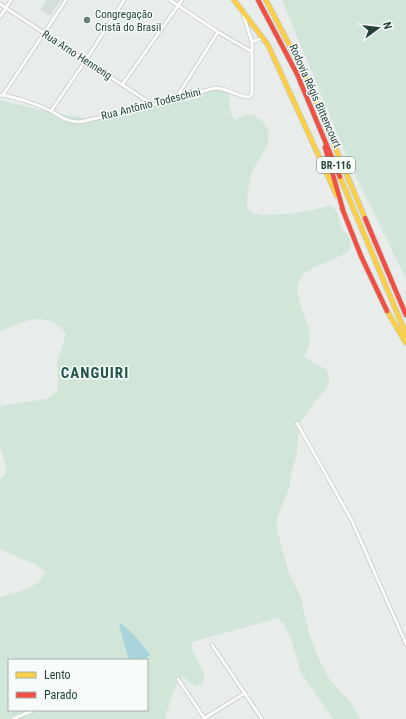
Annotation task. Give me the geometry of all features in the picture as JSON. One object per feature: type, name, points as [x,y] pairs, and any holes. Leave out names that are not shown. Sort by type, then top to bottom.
[{"type":"main road","points":[[234,0],[268,45],[343,210],[361,256],[387,311],[406,343]]},
{"type":"main road","name":"Rodovia Régis Bittencourt","points":[[258,0],[297,74],[406,334]]},
{"type":"main road","name":"Rodovia Régis Bittencourt","points":[[266,0],[303,72],[406,315]]},
{"type":"main road","points":[[317,120],[343,210]]},
{"type":"street","points":[[0,17],[11,0]]},
{"type":"street","points":[[1,95],[66,0]]},
{"type":"street","points":[[51,111],[86,60],[124,0]]},
{"type":"street","points":[[170,0],[218,32],[252,52]]},
{"type":"street","points":[[122,85],[182,0]]},
{"type":"street","name":"Rua Arno Henneng","points":[[0,4],[153,105]]},
{"type":"street","name":"Rua Antônio Todeschini","points":[[1,95],[51,111],[72,122],[80,122],[153,105],[215,88],[223,88],[242,97],[249,97],[252,94],[252,42],[242,11]]},
{"type":"street","points":[[176,98],[218,32]]},
{"type":"street","points":[[252,42],[262,38]]},
{"type":"street","points":[[297,423],[352,521],[406,644]]},
{"type":"street","points":[[212,645],[262,719]]},
{"type":"street","points":[[178,679],[204,719],[245,693]]},
{"type":"street","points":[[12,719],[32,711]]},
{"type":"shaded area","points":[[46,0],[61,0],[50,16],[40,9]]},
{"type":"green space","points":[[282,0],[406,0],[406,279],[349,162]]},
{"type":"green space","points":[[212,88],[228,92],[230,109],[235,120],[246,115],[254,115],[268,130],[268,143],[250,178],[247,207],[250,211],[269,215],[304,212],[327,206],[333,206],[342,229],[348,235],[351,248],[347,252],[309,270],[299,281],[298,294],[310,338],[309,345],[304,356],[326,369],[329,374],[329,382],[299,426],[297,453],[289,489],[277,518],[277,530],[289,573],[301,597],[308,630],[319,660],[330,680],[352,704],[360,719],[333,719],[301,673],[291,639],[284,623],[281,622],[279,618],[192,642],[192,650],[204,674],[203,682],[196,686],[191,684],[184,677],[180,678],[172,696],[165,719],[0,719],[0,597],[19,592],[33,586],[39,582],[45,572],[35,564],[0,549],[0,479],[6,472],[5,462],[0,447],[0,406],[46,399],[56,392],[58,388],[57,362],[66,334],[57,325],[43,319],[35,319],[21,323],[0,332],[0,100],[53,113],[87,118],[101,116],[147,102]]},
{"type":"water","points":[[121,623],[136,637],[150,655],[144,659],[129,659],[119,625]]},
{"type":"traffic: slow","points":[[234,0],[268,45],[337,196]]},
{"type":"traffic: slow","points":[[266,0],[303,71],[365,218]]},
{"type":"traffic: slow","points":[[340,177],[406,334]]},
{"type":"traffic: slow","points":[[387,311],[406,343]]},
{"type":"traffic: jam","points":[[258,0],[297,74],[340,177]]},
{"type":"traffic: jam","points":[[325,147],[343,210]]},
{"type":"traffic: jam","points":[[342,208],[361,256],[387,311]]},
{"type":"traffic: jam","points":[[365,218],[406,315]]},
{"type":"place","name":"Congregação Cristã do Brasil","points":[[87,20]]},
{"type":"district","name":"CANGUIRI","points":[[95,373]]}]
